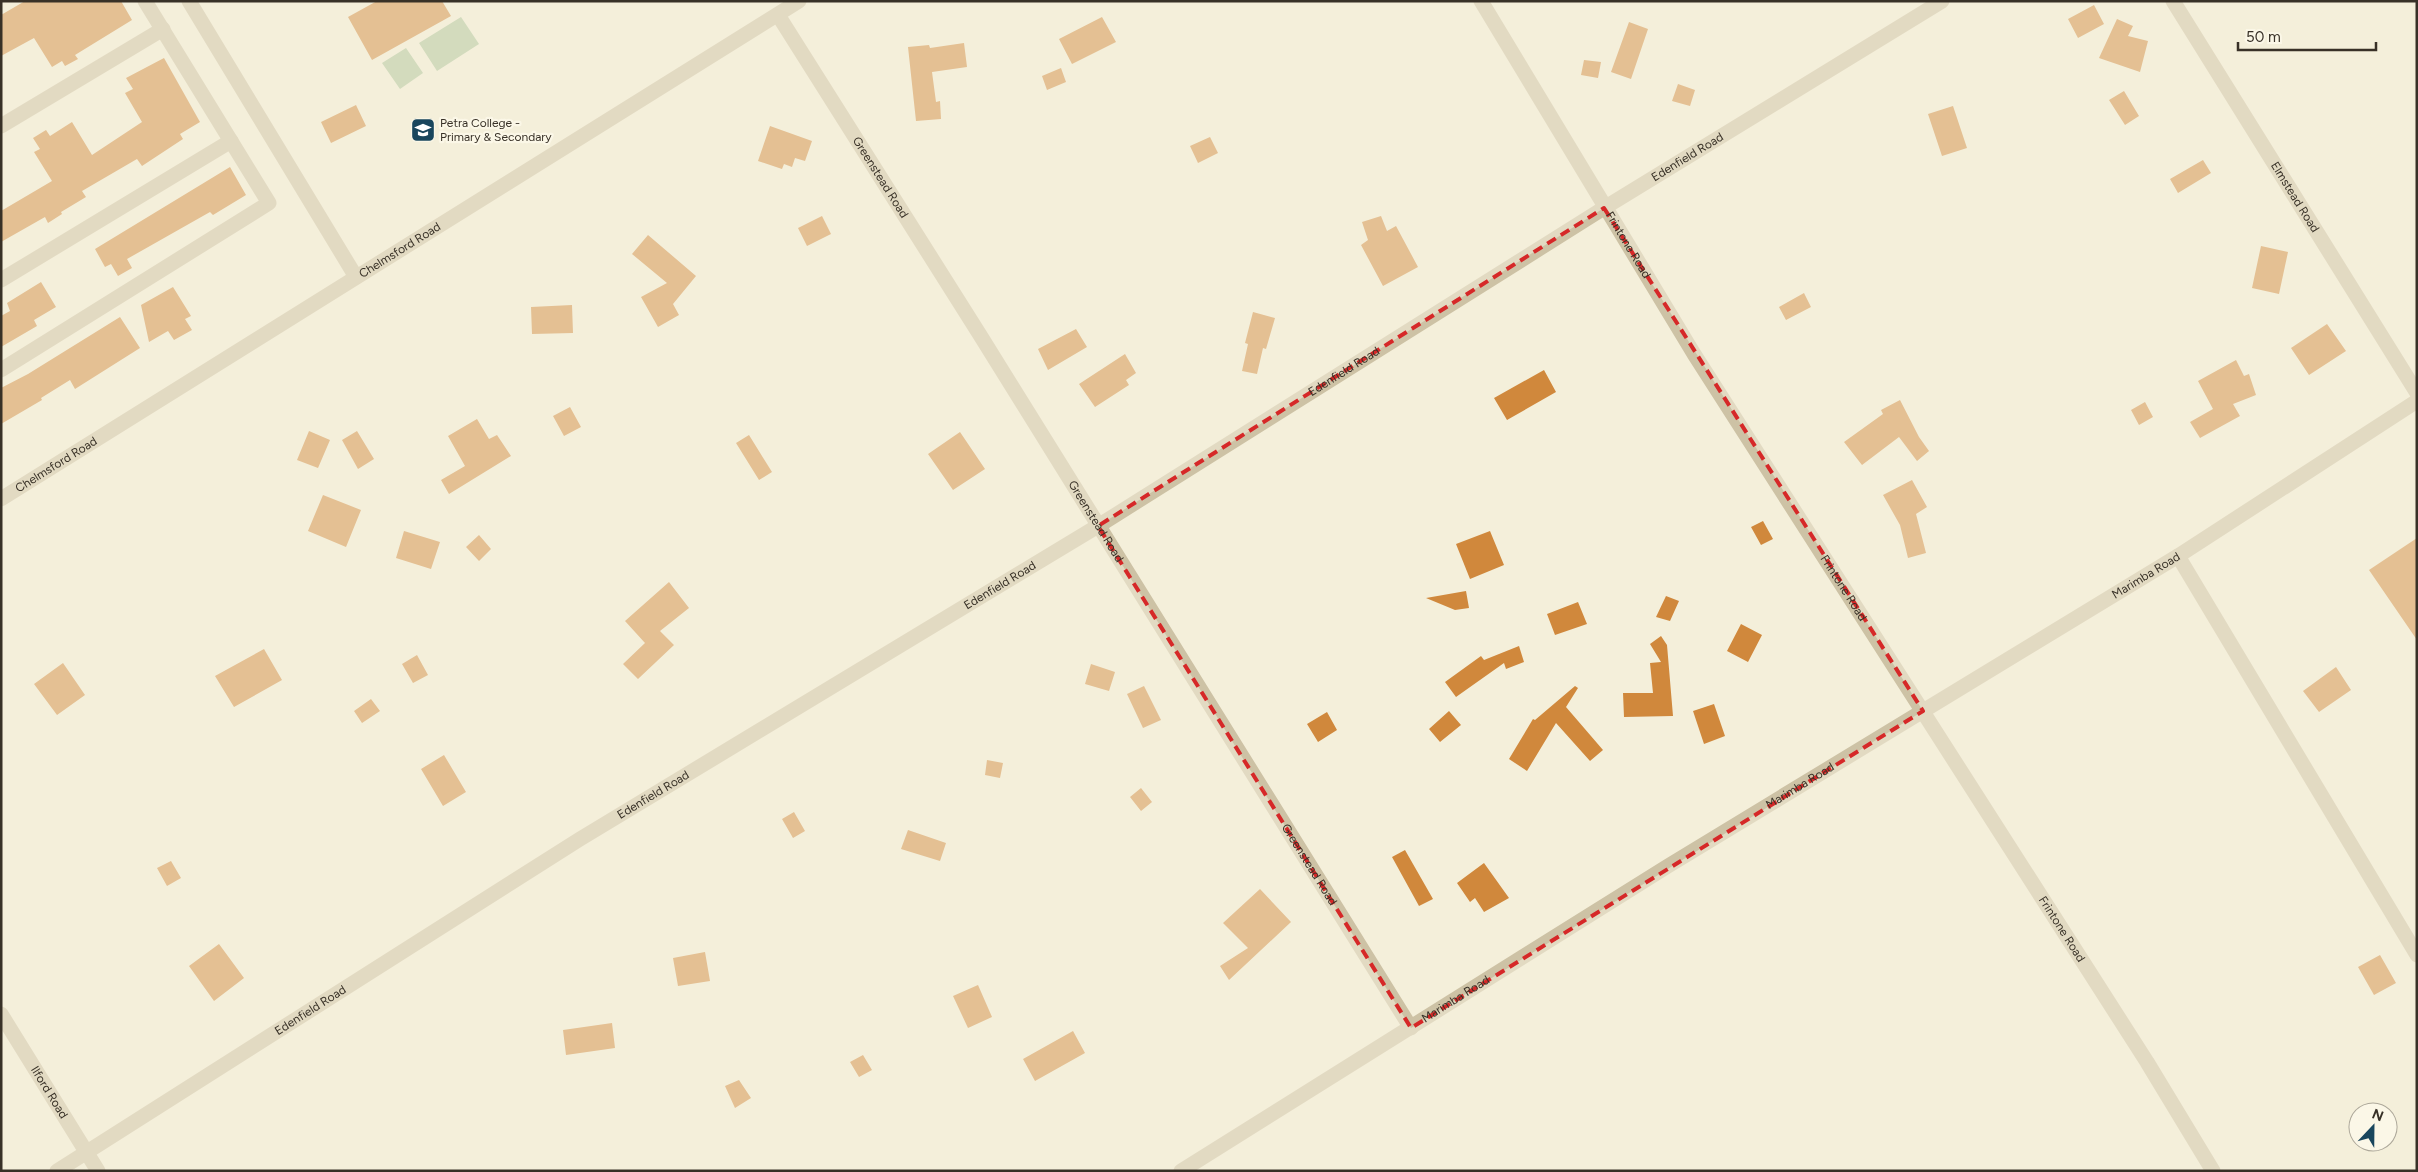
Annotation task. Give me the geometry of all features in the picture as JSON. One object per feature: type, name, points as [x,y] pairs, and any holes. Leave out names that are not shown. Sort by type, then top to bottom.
[{"type":"street","points":[[1,370],[269,203],[146,1]]},
{"type":"street","points":[[189,1],[356,277]]},
{"type":"street","name":"Chelmsford Road","points":[[1,498],[778,16],[799,1]]},
{"type":"street","name":"Frintone Road","points":[[1481,1],[1604,208],[1694,354],[2147,1062],[2213,1171]]},
{"type":"street","name":"Edenfield Road","points":[[57,1171],[580,839],[1098,526],[1604,208],[1942,1]]},
{"type":"street","name":"Elmstead Road","points":[[2173,1],[2417,393]]},
{"type":"street","name":"Greenstead Road","points":[[778,16],[980,335],[1411,1028]]},
{"type":"street","points":[[1,126],[163,29]]},
{"type":"street","points":[[1,280],[231,141]]},
{"type":"street","name":"Marimba Road","points":[[1181,1171],[1668,866],[2178,556],[2417,401]]},
{"type":"street","points":[[2178,556],[2417,955]]},
{"type":"street","name":"Ilford Road","points":[[1,1014],[98,1171]]},
{"type":"highlighted area","points":[[1604,208],[1923,711],[1411,1028],[1098,526]]},
{"type":"green space","points":[[461,17],[479,44],[437,71],[419,43]]},
{"type":"green space","points":[[406,48],[423,73],[400,89],[382,63]]},
{"type":"building","points":[[25,1],[121,1],[132,20],[75,55],[78,59],[65,66],[62,61],[52,67],[34,38],[1,56],[1,15]]},
{"type":"building","points":[[377,1],[442,1],[451,16],[372,60],[348,17]]},
{"type":"building","points":[[2094,5],[2104,24],[2078,38],[2068,19]]},
{"type":"building","points":[[1102,17],[1116,42],[1072,64],[1059,39]]},
{"type":"building","points":[[2117,19],[2133,26],[2128,36],[2148,41],[2140,72],[2099,58]]},
{"type":"building","points":[[1629,22],[1648,29],[1631,79],[1611,72]]},
{"type":"building","points":[[964,43],[967,67],[932,72],[936,102],[940,101],[941,119],[916,121],[908,47],[929,45],[930,48]]},
{"type":"building","points":[[164,58],[200,122],[180,134],[183,139],[142,166],[137,159],[82,191],[86,197],[61,212],[62,214],[48,223],[45,217],[1,242],[1,211],[52,181],[34,152],[40,149],[33,138],[46,130],[50,136],[72,122],[92,155],[142,122],[125,93],[133,89],[126,78]]},
{"type":"building","points":[[1584,60],[1601,62],[1598,78],[1581,75]]},
{"type":"building","points":[[1061,68],[1066,82],[1047,90],[1042,76]]},
{"type":"building","points":[[1678,84],[1695,90],[1690,106],[1672,101]]},
{"type":"building","points":[[2124,91],[2139,116],[2125,125],[2109,100]]},
{"type":"building","points":[[356,105],[366,126],[331,143],[321,122]]},
{"type":"building","points":[[1953,106],[1967,148],[1942,156],[1928,114]]},
{"type":"building","points":[[770,126],[812,141],[805,161],[795,158],[792,167],[784,164],[782,169],[758,161]]},
{"type":"building","points":[[1210,137],[1218,153],[1198,163],[1190,146]]},
{"type":"building","points":[[2203,160],[2211,173],[2178,193],[2170,179]]},
{"type":"building","points":[[230,167],[246,195],[213,215],[210,212],[127,259],[132,268],[118,276],[111,264],[105,267],[95,249]]},
{"type":"building","points":[[822,216],[831,234],[807,246],[798,228]]},
{"type":"building","points":[[1381,216],[1387,231],[1396,226],[1418,267],[1383,286],[1361,245],[1368,240],[1362,222]]},
{"type":"building","points":[[648,235],[696,276],[673,304],[679,315],[658,327],[641,297],[667,283],[632,254]]},
{"type":"building","points":[[2261,246],[2288,252],[2279,294],[2252,288]]},
{"type":"building","points":[[41,282],[56,307],[34,320],[37,326],[1,347],[1,316],[10,311],[7,303]]},
{"type":"building","points":[[173,287],[191,316],[185,319],[192,330],[174,340],[168,331],[149,342],[141,305]]},
{"type":"building","points":[[1804,293],[1811,307],[1786,320],[1779,307]]},
{"type":"building","points":[[572,305],[573,333],[532,334],[531,307]]},
{"type":"building","points":[[1253,312],[1275,318],[1266,349],[1263,348],[1257,374],[1242,371],[1248,344],[1245,343]]},
{"type":"building","points":[[120,317],[140,348],[75,389],[70,380],[41,398],[42,400],[1,424],[1,388],[28,374]]},
{"type":"building","points":[[2327,324],[2346,351],[2309,375],[2291,348]]},
{"type":"building","points":[[1076,329],[1087,347],[1048,370],[1038,349]]},
{"type":"building","points":[[1125,354],[1136,373],[1126,380],[1129,385],[1095,407],[1079,384]]},
{"type":"building","points":[[2236,360],[2244,376],[2249,374],[2256,395],[2233,404],[2240,416],[2200,438],[2190,422],[2213,409],[2198,381]]},
{"type":"building","points":[[1544,370],[1556,392],[1507,420],[1494,398]]},
{"type":"building","points":[[1900,400],[1919,437],[1929,451],[1917,461],[1899,437],[1862,465],[1844,442],[1883,414],[1881,410]]},
{"type":"building","points":[[2145,402],[2153,417],[2139,425],[2131,410]]},
{"type":"building","points":[[570,407],[581,427],[564,436],[553,416]]},
{"type":"building","points":[[477,419],[489,439],[497,435],[511,456],[449,494],[441,480],[465,466],[448,436]]},
{"type":"building","points":[[309,431],[330,440],[318,468],[297,460]]},
{"type":"building","points":[[357,431],[374,459],[358,469],[342,440]]},
{"type":"building","points":[[960,432],[985,469],[953,490],[928,454]]},
{"type":"building","points":[[749,435],[772,472],[759,480],[736,443]]},
{"type":"building","points":[[1912,480],[1927,507],[1916,514],[1926,553],[1908,558],[1900,525],[1883,495]]},
{"type":"building","points":[[323,495],[361,510],[346,547],[308,531]]},
{"type":"building","points":[[1763,521],[1773,539],[1761,545],[1751,527]]},
{"type":"building","points":[[404,531],[440,542],[431,569],[396,558]]},
{"type":"building","points":[[1490,531],[1504,565],[1470,579],[1456,544]]},
{"type":"building","points":[[479,535],[491,549],[479,561],[466,547]]},
{"type":"building","points":[[2417,538],[2417,640],[2369,570]]},
{"type":"building","points":[[669,582],[689,608],[660,631],[674,645],[638,679],[623,664],[645,643],[625,621]]},
{"type":"building","points":[[1466,591],[1469,608],[1455,610],[1426,598]]},
{"type":"building","points":[[1666,596],[1679,601],[1670,621],[1656,617]]},
{"type":"building","points":[[1578,602],[1587,624],[1555,635],[1547,614]]},
{"type":"building","points":[[1741,624],[1762,635],[1748,662],[1727,651]]},
{"type":"building","points":[[1661,636],[1667,645],[1673,716],[1624,717],[1623,693],[1653,693],[1650,663],[1661,662],[1650,644]]},
{"type":"building","points":[[1519,646],[1524,662],[1506,669],[1504,663],[1456,697],[1445,682],[1481,656],[1484,660]]},
{"type":"building","points":[[264,649],[282,680],[234,707],[215,676]]},
{"type":"building","points":[[417,655],[428,675],[413,683],[402,664]]},
{"type":"building","points":[[63,663],[85,695],[57,715],[34,684]]},
{"type":"building","points":[[1091,664],[1115,672],[1109,691],[1085,684]]},
{"type":"building","points":[[2336,667],[2351,690],[2319,712],[2303,691]]},
{"type":"building","points":[[1144,686],[1161,720],[1143,728],[1127,694]]},
{"type":"building","points":[[1575,686],[1578,688],[1566,707],[1603,750],[1590,761],[1556,723],[1527,771],[1509,759],[1533,719],[1535,720]]},
{"type":"building","points":[[371,699],[380,711],[362,723],[354,711]]},
{"type":"building","points":[[1714,704],[1725,736],[1704,744],[1693,711]]},
{"type":"building","points":[[1449,711],[1461,725],[1440,742],[1429,729]]},
{"type":"building","points":[[1327,712],[1337,730],[1318,742],[1307,724]]},
{"type":"building","points":[[444,755],[466,792],[443,806],[421,769]]},
{"type":"building","points":[[987,760],[1003,763],[1000,778],[985,775]]},
{"type":"building","points":[[1141,788],[1152,802],[1141,811],[1130,797]]},
{"type":"building","points":[[794,812],[805,831],[793,838],[782,819]]},
{"type":"building","points":[[908,830],[946,843],[940,861],[901,849]]},
{"type":"building","points":[[1405,850],[1433,899],[1419,906],[1392,857]]},
{"type":"building","points":[[171,861],[181,878],[167,886],[157,868]]},
{"type":"building","points":[[1484,863],[1509,898],[1484,912],[1475,898],[1470,902],[1457,883]]},
{"type":"building","points":[[1260,889],[1291,922],[1229,980],[1220,966],[1248,948],[1223,923]]},
{"type":"building","points":[[219,944],[244,978],[214,1001],[189,966]]},
{"type":"building","points":[[705,952],[710,981],[678,986],[673,958]]},
{"type":"building","points":[[2380,955],[2396,983],[2374,995],[2358,967]]},
{"type":"building","points":[[978,985],[992,1017],[968,1028],[953,996]]},
{"type":"building","points":[[612,1023],[615,1048],[566,1055],[563,1030]]},
{"type":"building","points":[[1073,1031],[1085,1053],[1035,1081],[1023,1059]]},
{"type":"building","points":[[863,1055],[872,1070],[859,1077],[850,1062]]},
{"type":"building","points":[[739,1080],[751,1098],[735,1108],[725,1086]]},
{"type":"place","name":"Petra College - Primary & Secondary","points":[[423,130]]}]
